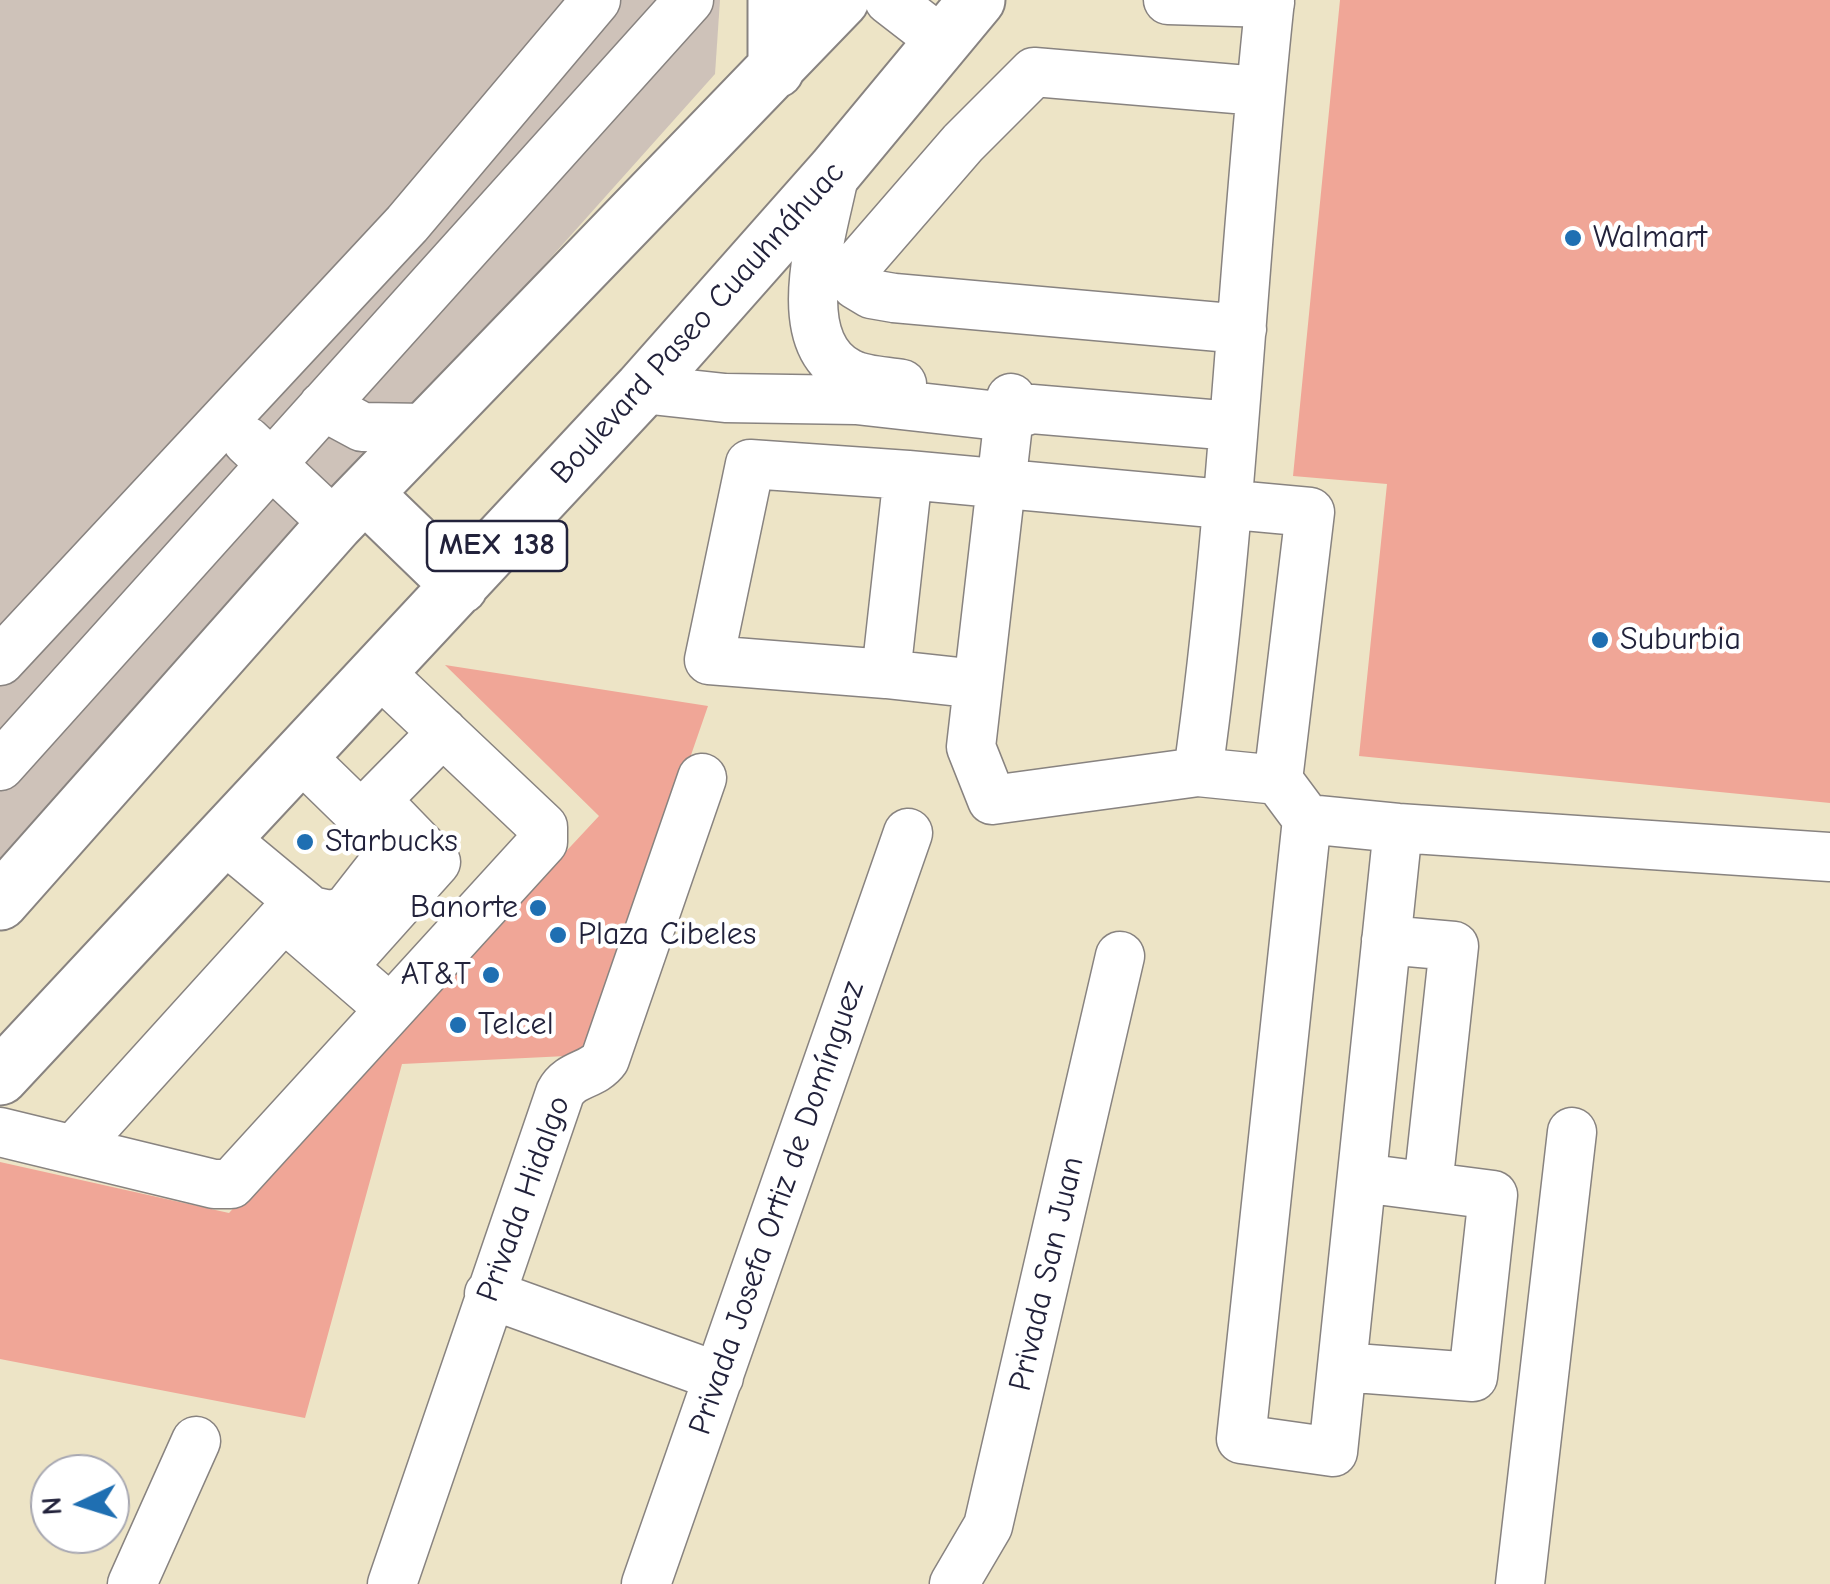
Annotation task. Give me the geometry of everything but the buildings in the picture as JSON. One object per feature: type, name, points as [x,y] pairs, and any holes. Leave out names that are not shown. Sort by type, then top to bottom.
[{"type":"main road","points":[[776,0],[776,70]]},
{"type":"main road","points":[[0,902],[426,428],[840,0]]},
{"type":"main road","name":"Boulevard Paseo Cuauhnáhuac","points":[[0,1076],[642,388],[835,171],[976,0]]},
{"type":"main road","points":[[351,509],[460,586]]},
{"type":"street","points":[[0,662],[407,224],[596,0]]},
{"type":"street","points":[[0,766],[689,0]]},
{"type":"street","points":[[890,0],[942,42]]},
{"type":"street","points":[[1168,0],[1270,1],[1259,91],[1211,678],[1198,772]]},
{"type":"street","points":[[1242,329],[894,298],[871,294],[856,285],[852,271],[963,143],[1034,72],[1259,91]]},
{"type":"street","points":[[835,171],[812,314],[820,345],[831,361],[850,374],[1017,408]]},
{"type":"street","points":[[642,388],[725,398],[1017,408],[1233,426]]},
{"type":"street","points":[[323,406],[362,427],[426,428]]},
{"type":"street","points":[[1017,408],[1001,484],[971,747],[992,800],[1198,772],[1278,780]]},
{"type":"street","points":[[223,422],[271,463],[351,509]]},
{"type":"street","points":[[978,684],[709,660],[750,464],[1310,512],[1278,780],[1307,819],[1241,1439],[1334,1452],[1398,828]]},
{"type":"street","points":[[886,674],[908,475]]},
{"type":"street","points":[[0,1132],[214,1184],[231,1184],[543,842],[544,827],[379,672]]},
{"type":"street","points":[[342,967],[436,862],[376,800],[444,732]]},
{"type":"street","points":[[224,838],[311,911],[330,915],[346,910],[382,864],[386,847],[379,833],[300,756]]},
{"type":"street","name":"Privada Hidalgo","points":[[392,1584],[563,1087],[569,1080],[598,1068],[605,1059],[702,778]]},
{"type":"street","points":[[1307,819],[1830,857]]},
{"type":"street","name":"Privada Josefa Ortiz de Domínguez","points":[[646,1584],[908,832]]},
{"type":"street","points":[[73,1150],[284,917],[389,1008]]},
{"type":"street","points":[[1386,940],[1454,946],[1428,1186]]},
{"type":"street","name":"Privada San Juan","points":[[954,1584],[988,1526],[1120,956]]},
{"type":"street","points":[[1520,1584],[1572,1132]]},
{"type":"street","points":[[1342,1367],[1473,1378],[1493,1195],[1362,1178]]},
{"type":"street","points":[[489,1294],[719,1378]]},
{"type":"street","points":[[132,1584],[196,1441]]},
{"type":"shaded area","points":[[0,0],[720,0],[715,74],[0,874]]},
{"type":"place","name":"Walmart","points":[[1573,238]]},
{"type":"place","name":"Suburbia","points":[[1600,640]]},
{"type":"place","name":"Starbucks","points":[[305,842]]},
{"type":"place","name":"Banorte","points":[[538,908]]},
{"type":"place","name":"Plaza Cibeles","points":[[558,935]]},
{"type":"place","name":"AT&T","points":[[491,975]]},
{"type":"place","name":"Telcel","points":[[458,1025]]}]
